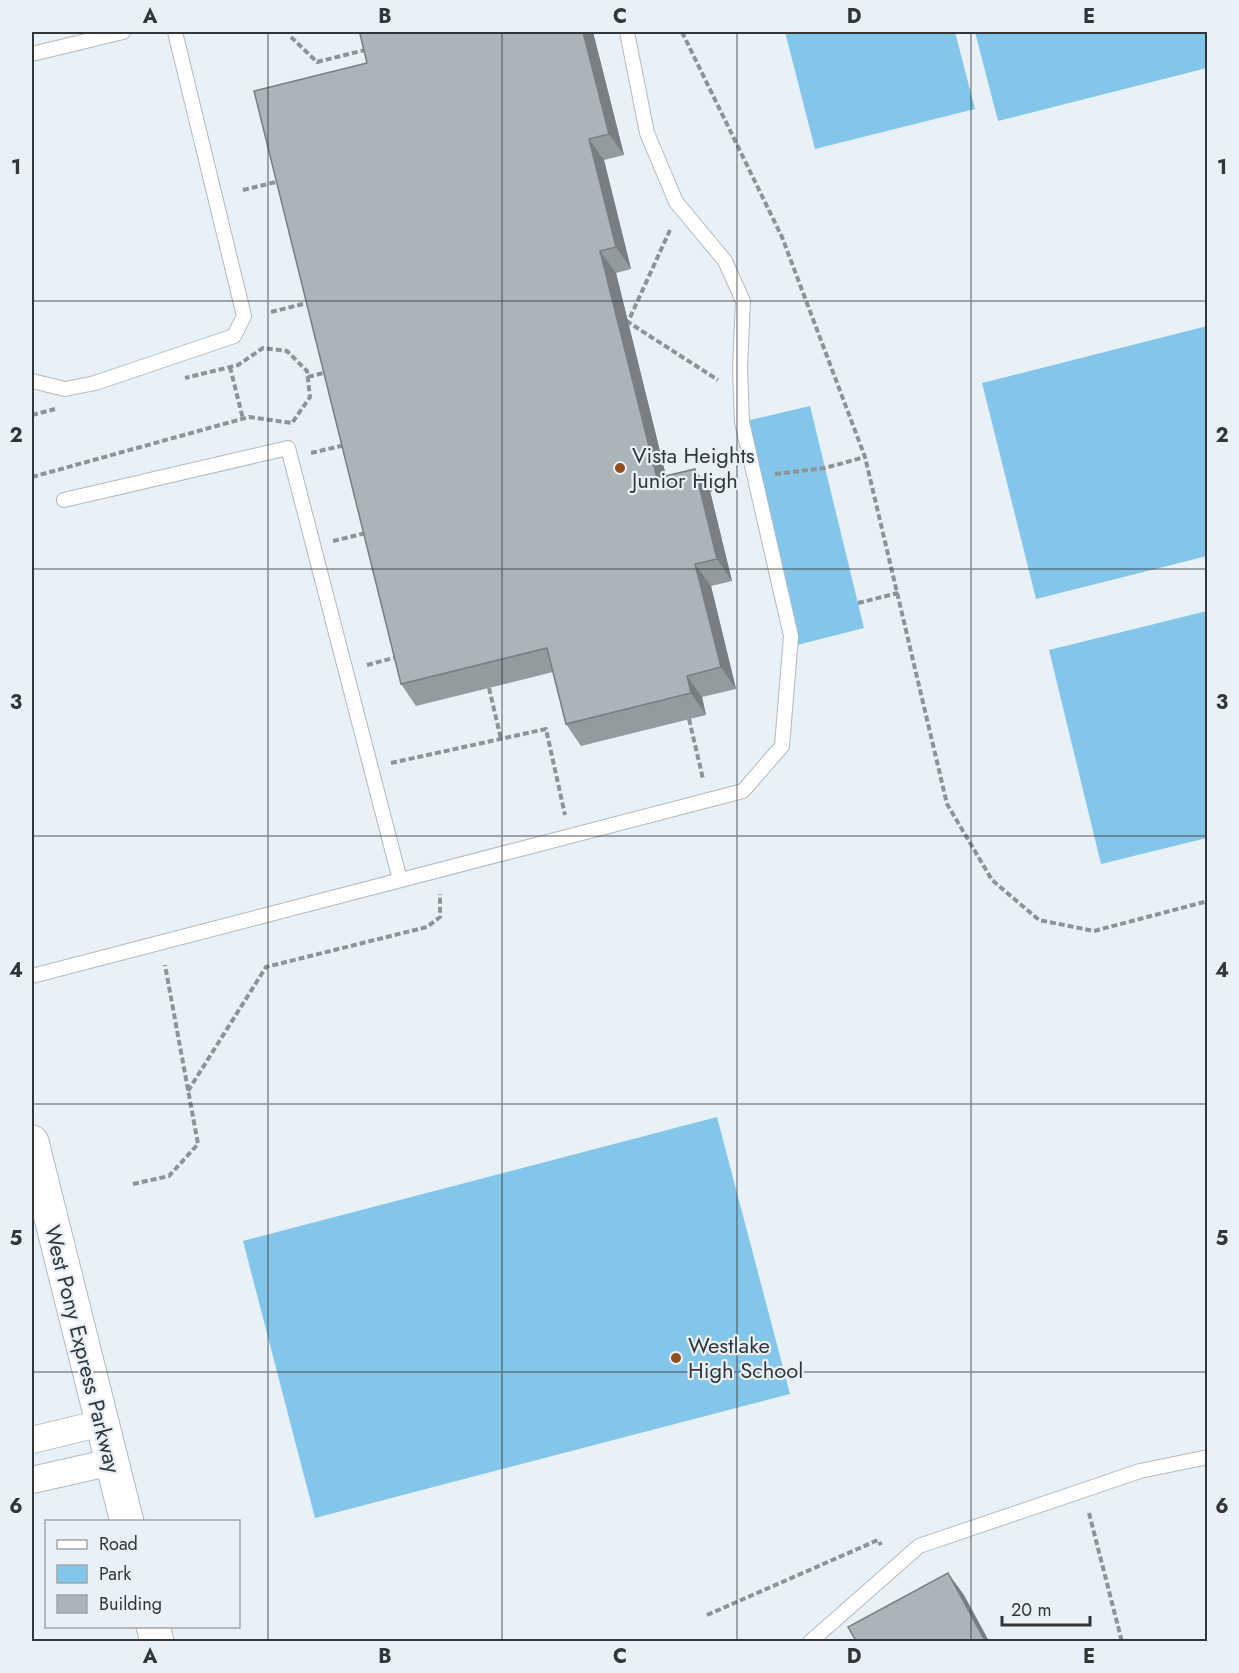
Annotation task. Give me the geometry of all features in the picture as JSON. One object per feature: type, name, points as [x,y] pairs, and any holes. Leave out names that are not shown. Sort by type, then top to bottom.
[{"type":"main road","name":"West Pony Express Parkway","points":[[32,1142],[127,1520]]},
{"type":"street","points":[[32,1440],[102,1423]]},
{"type":"street","points":[[32,1480],[112,1462]]},
{"type":"lane","points":[[32,54],[123,32]]},
{"type":"lane","points":[[32,381],[65,389],[95,383],[234,336],[241,327],[244,316],[175,32]]},
{"type":"lane","points":[[32,976],[743,790],[782,746],[791,636],[742,422],[740,368],[743,301],[725,261],[681,208],[647,133],[627,32]]},
{"type":"lane","points":[[64,500],[288,448],[400,880]]},
{"type":"lane","points":[[810,1641],[919,1546],[1140,1471],[1208,1457]]},
{"type":"path","points":[[682,32],[782,237],[865,457],[947,804],[992,880],[1040,920],[1094,931],[1208,901]]},
{"type":"path","points":[[291,38],[316,62],[380,45]]},
{"type":"path","points":[[243,190],[286,180]]},
{"type":"path","points":[[681,208],[628,322],[742,394]]},
{"type":"path","points":[[271,312],[316,301]]},
{"type":"path","points":[[32,477],[249,417],[292,423],[310,397],[308,371],[287,351],[263,348],[238,365],[175,381]]},
{"type":"path","points":[[230,367],[243,419]]},
{"type":"path","points":[[308,377],[333,370]]},
{"type":"path","points":[[32,415],[64,407]]},
{"type":"path","points":[[308,454],[351,443]]},
{"type":"path","points":[[754,477],[825,468],[865,457]]},
{"type":"path","points":[[704,492],[725,486]]},
{"type":"path","points":[[330,542],[373,531]]},
{"type":"path","points":[[858,603],[898,593]]},
{"type":"path","points":[[362,666],[404,655]]},
{"type":"path","points":[[489,688],[501,739]]},
{"type":"path","points":[[689,719],[707,800]]},
{"type":"path","points":[[387,764],[546,729],[565,815]]},
{"type":"path","points":[[189,1091],[266,967],[427,927],[440,917],[440,894]]},
{"type":"path","points":[[133,1184],[170,1176],[198,1144],[165,965]]},
{"type":"path","points":[[1089,1513],[1123,1641],[1131,1641]]},
{"type":"path","points":[[707,1615],[878,1540],[881,1545]]},
{"type":"green space","points":[[785,32],[955,32],[975,109],[815,149]]},
{"type":"green space","points":[[975,32],[1207,32],[1207,68],[998,121]]},
{"type":"green space","points":[[1207,326],[1207,556],[1036,599],[982,383]]},
{"type":"green space","points":[[810,406],[864,628],[797,645],[742,422]]},
{"type":"green space","points":[[1207,611],[1207,838],[1101,864],[1049,650]]},
{"type":"green space","points":[[717,1117],[790,1394],[315,1518],[243,1241]]},
{"type":"building","points":[[368,32],[583,32],[609,134],[589,139],[616,247],[600,251],[657,478],[695,469],[717,559],[695,564],[721,667],[687,676],[691,693],[566,724],[547,648],[401,684],[254,91],[367,63],[360,34]]},
{"type":"building","points":[[948,1573],[985,1641],[856,1641],[848,1627]]},
{"type":"place","name":"Vista Heights Junior High","points":[[620,468]]},
{"type":"place","name":"Westlake High School","points":[[676,1358]]}]
